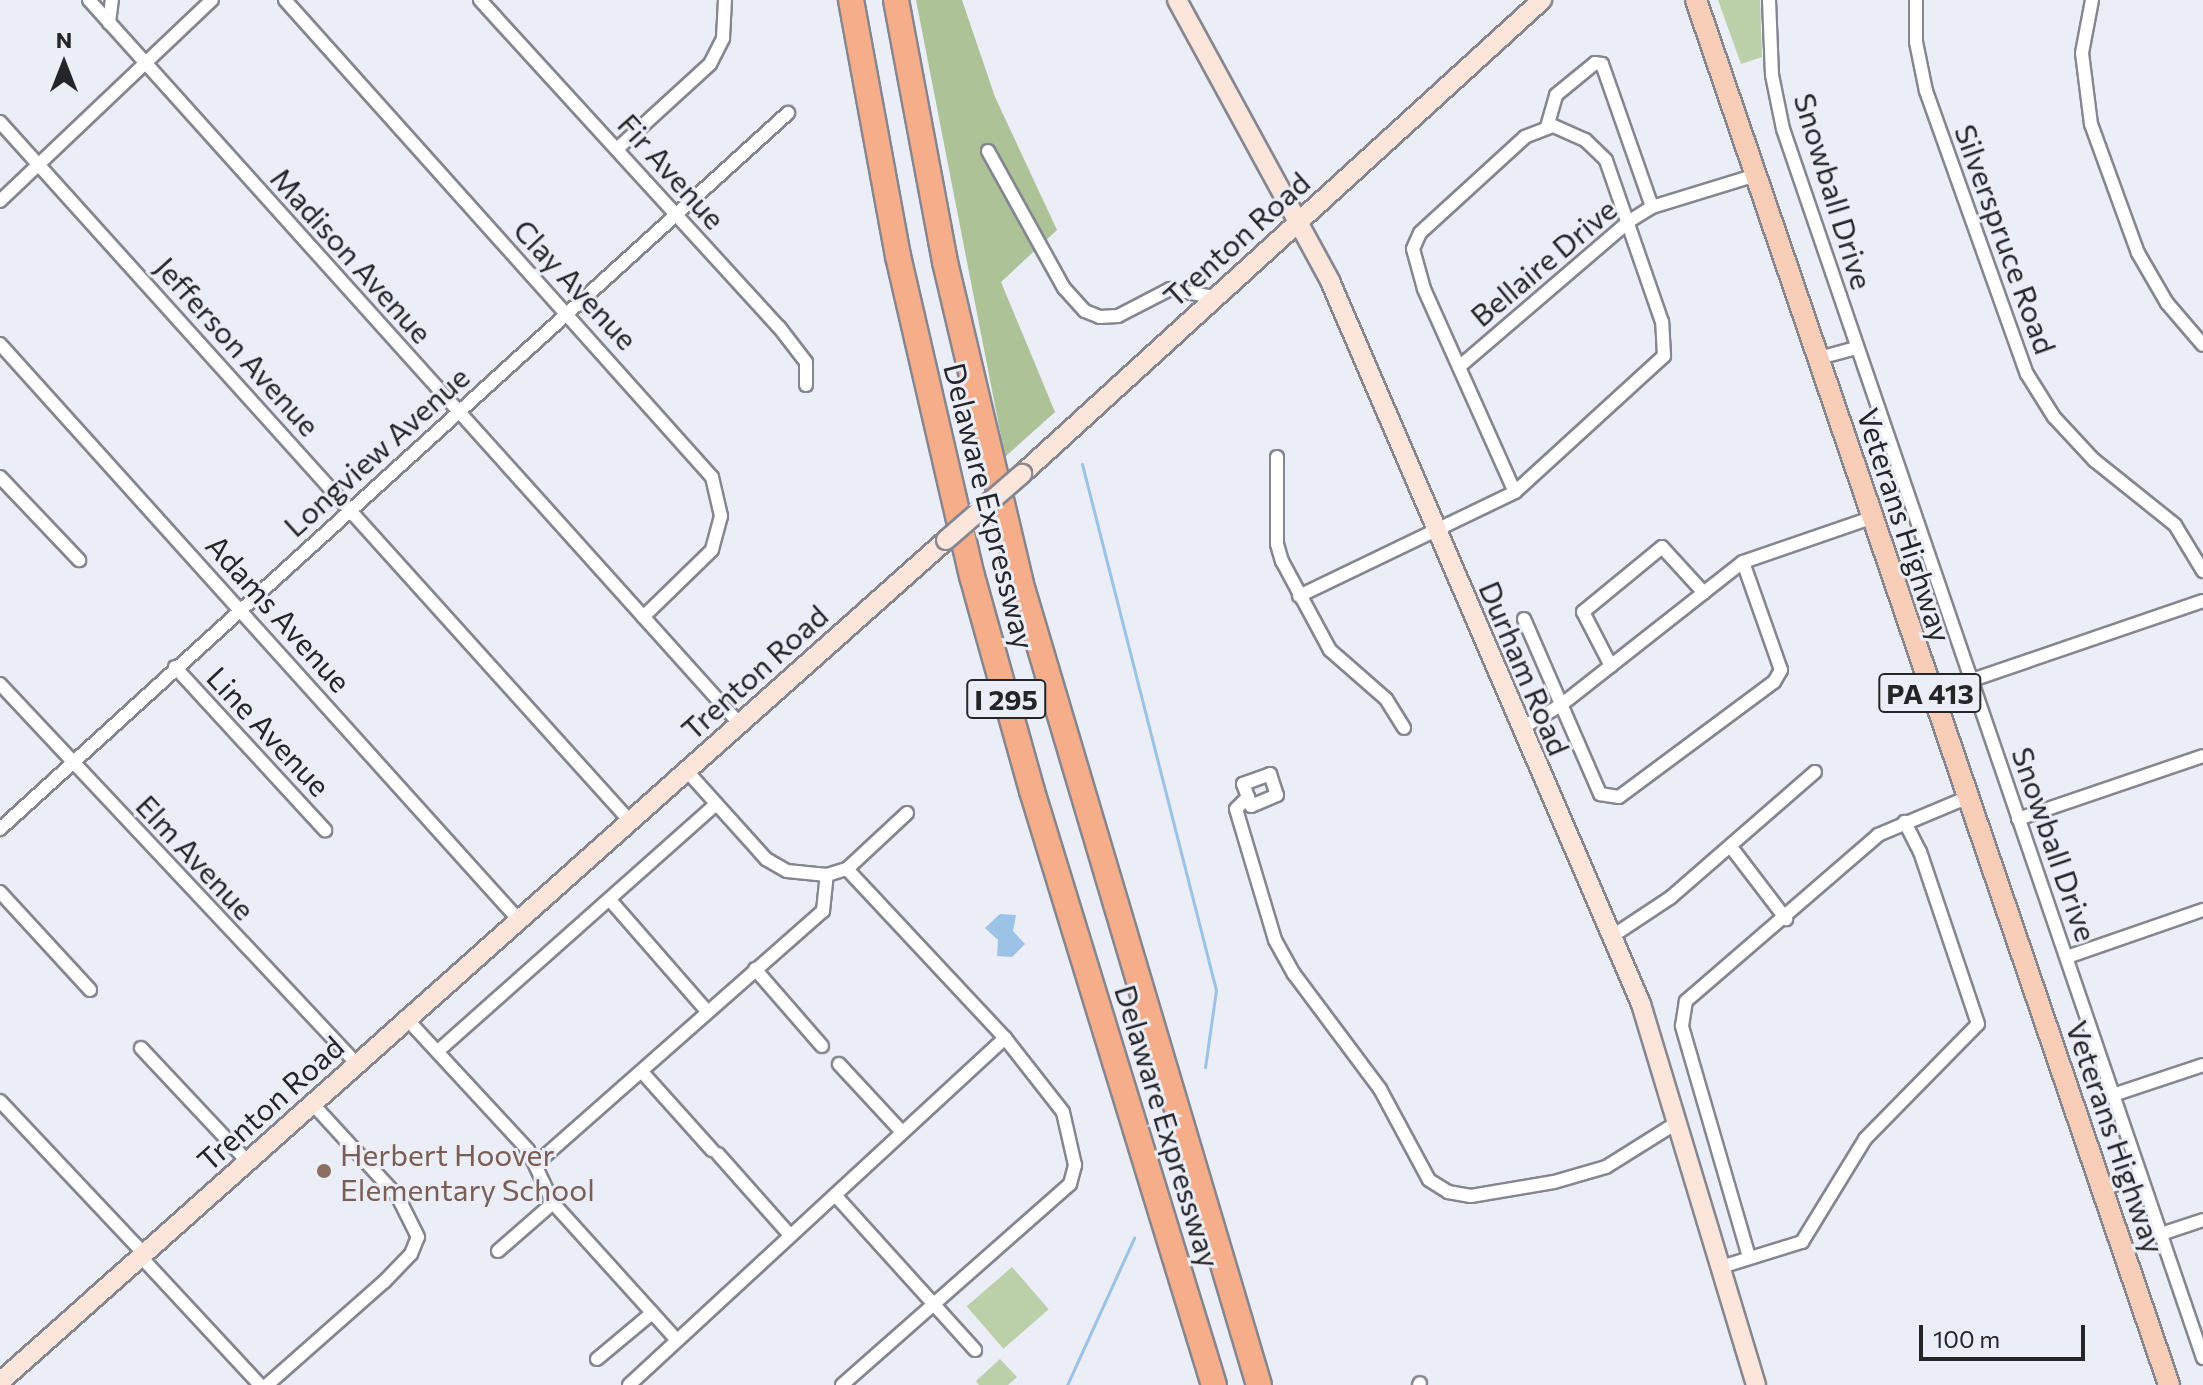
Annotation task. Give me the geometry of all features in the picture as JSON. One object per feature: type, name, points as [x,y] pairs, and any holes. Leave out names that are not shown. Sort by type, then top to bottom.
[{"type":"highway","name":"Delaware Expressway","points":[[851,0],[900,266],[972,576],[1036,806],[1214,1385]]},
{"type":"highway","name":"Delaware Expressway","points":[[896,0],[945,262],[1023,591],[1259,1385]]},
{"type":"main road","name":"Durham Road","points":[[1177,0],[1299,220],[1641,1004],[1756,1385]]},
{"type":"main road","name":"Trenton Road","points":[[0,1382],[405,1017],[1022,474],[1542,0]]},
{"type":"main road","name":"Veterans Highway","points":[[1696,0],[2169,1385]]},
{"type":"street","name":"Madison Avenue","points":[[89,0],[738,722]]},
{"type":"street","points":[[109,23],[112,0]]},
{"type":"street","points":[[0,201],[212,0]]},
{"type":"street","name":"Clay Avenue","points":[[285,0],[701,462],[719,499],[719,528],[712,550],[643,617]]},
{"type":"street","name":"Fir Avenue","points":[[480,0],[779,327],[806,362],[806,385]]},
{"type":"street","points":[[617,149],[710,64],[723,38],[725,0]]},
{"type":"street","name":"Snowball Drive","points":[[1769,0],[1772,75],[1783,129],[2203,1358]]},
{"type":"street","name":"Silverspruce Road","points":[[1916,0],[1916,42],[1926,91],[2006,325],[2027,374],[2054,417],[2094,460],[2175,525],[2203,571]]},
{"type":"street","points":[[2092,0],[2082,53],[2091,124],[2138,253],[2167,303],[2203,345]]},
{"type":"street","points":[[1547,127],[1556,95],[1595,63],[1602,64],[1652,207]]},
{"type":"street","name":"Longview Avenue","points":[[0,829],[788,113]]},
{"type":"street","name":"Jefferson Avenue","points":[[0,122],[629,820]]},
{"type":"street","points":[[1299,596],[1515,492],[1664,356],[1662,322],[1628,222],[1598,148],[1564,129],[1547,127],[1525,137],[1415,240],[1417,271],[1515,492]]},
{"type":"street","points":[[988,151],[1064,288],[1085,311],[1100,317],[1118,316],[1170,289],[1213,297]]},
{"type":"street","name":"Bellaire Drive","points":[[1459,367],[1628,222],[1652,207],[1756,175]]},
{"type":"street","name":"Adams Avenue","points":[[0,344],[518,919]]},
{"type":"street","points":[[1819,358],[1857,348]]},
{"type":"street","points":[[1277,457],[1277,544],[1299,596],[1330,650],[1386,699],[1404,728]]},
{"type":"street","points":[[0,477],[79,560]]},
{"type":"street","points":[[1520,729],[1561,705],[1743,562],[1871,518]]},
{"type":"street","points":[[1611,666],[1583,612],[1662,547],[1704,593]]},
{"type":"street","points":[[1524,619],[1600,794],[1609,799],[1619,797],[1774,682],[1780,657],[1743,562]]},
{"type":"street","points":[[1972,680],[2203,601]]},
{"type":"street","name":"Line Avenue","points":[[175,667],[325,830]]},
{"type":"street","name":"Elm Avenue","points":[[0,684],[356,1063]]},
{"type":"street","points":[[2018,819],[2203,756]]},
{"type":"street","points":[[686,770],[776,868],[827,875],[847,869],[907,813]]},
{"type":"street","points":[[1611,937],[1731,847],[1815,772]]},
{"type":"street","points":[[1248,797],[1238,803],[1237,822],[1275,940],[1294,974],[1380,1089],[1429,1180],[1448,1192],[1471,1196],[1554,1182],[1606,1167],[1678,1122]]},
{"type":"street","points":[[1749,1257],[1680,1015],[1686,1001],[1786,919],[1878,835],[1966,798]]},
{"type":"street","points":[[438,1051],[716,804]]},
{"type":"street","points":[[1721,1267],[1802,1242],[1865,1139],[1978,1024],[1920,852],[1905,822]]},
{"type":"street","points":[[1731,847],[1786,919]]},
{"type":"street","points":[[842,1385],[1070,1184],[1075,1165],[1063,1112],[1005,1038],[847,869]]},
{"type":"street","points":[[538,1162],[823,911],[827,875]]},
{"type":"street","points":[[0,892],[90,990]]},
{"type":"street","points":[[610,900],[707,1011]]},
{"type":"street","points":[[2067,957],[2203,910]]},
{"type":"street","points":[[755,969],[822,1046]]},
{"type":"street","points":[[405,1017],[538,1162],[553,1203],[675,1338]]},
{"type":"street","points":[[629,1385],[675,1338],[1005,1038]]},
{"type":"street","points":[[141,1048],[247,1161]]},
{"type":"street","points":[[839,1064],[902,1132]]},
{"type":"street","points":[[2113,1095],[2203,1065]]},
{"type":"street","points":[[642,1072],[789,1234]]},
{"type":"street","points":[[0,1101],[260,1385]]},
{"type":"street","points":[[267,1385],[384,1282],[411,1254],[418,1237],[398,1197],[312,1103]]},
{"type":"street","points":[[2104,1189],[2140,1175]]},
{"type":"street","points":[[835,1195],[975,1350]]},
{"type":"street","points":[[498,1251],[553,1203]]},
{"type":"street","points":[[2161,1234],[2203,1220]]},
{"type":"street","points":[[597,1359],[652,1313]]},
{"type":"green space","points":[[916,0],[962,0],[995,97],[1057,230],[1001,282],[1055,412],[1005,457]]},
{"type":"green space","points":[[1718,0],[1760,0],[1762,57],[1741,64]]},
{"type":"green space","points":[[1012,1267],[1049,1309],[1003,1349],[967,1306]]},
{"type":"green space","points":[[1000,1359],[1017,1377],[1008,1385],[979,1385],[976,1381]]},
{"type":"water","points":[[1000,914],[1016,915],[1013,931],[1025,944],[1012,957],[997,956],[998,940],[985,928]]},
{"type":"waterway","points":[[1082,464],[1216,990],[1205,1067]]},
{"type":"waterway","points":[[1067,1385],[1134,1238]]},
{"type":"place","name":"Herbert Hoover Elementary School","points":[[324,1171]]}]
